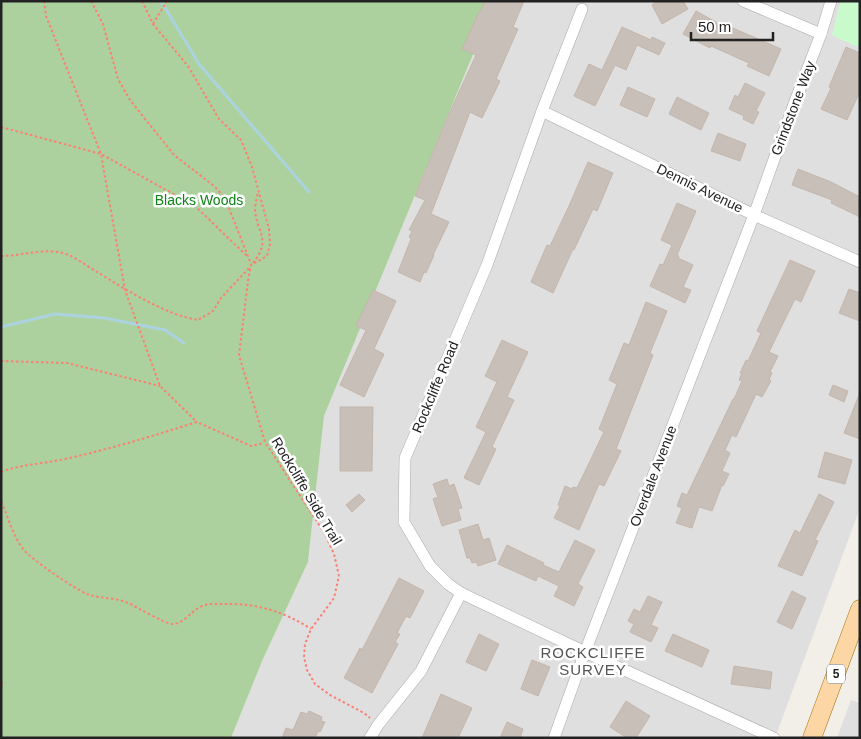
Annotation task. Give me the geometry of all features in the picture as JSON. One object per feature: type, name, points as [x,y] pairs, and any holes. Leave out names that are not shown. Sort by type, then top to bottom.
[{"type":"main road","name":"5","points":[[812,738],[860,610]]},
{"type":"street","points":[[743,1],[821,34]]},
{"type":"street","name":"Grindstone Way","points":[[754,215],[821,34],[831,1]]},
{"type":"street","name":"Rockcliffe Road","points":[[582,9],[542,111],[487,265],[405,458],[404,522],[430,566],[448,584],[461,593],[774,738]]},
{"type":"street","name":"Dennis Avenue","points":[[542,111],[754,215],[860,262]]},
{"type":"street","name":"Overdale Avenue","points":[[554,738],[585,652],[754,215]]},
{"type":"street","points":[[370,738],[378,725],[422,671],[461,593]]},
{"type":"path","points":[[44,1],[46,16],[101,154],[125,290],[160,386],[197,422],[251,446],[265,442]]},
{"type":"path","points":[[91,1],[103,24],[118,79],[130,100],[174,155],[214,186],[225,198],[251,265]]},
{"type":"path","points":[[142,1],[153,24],[188,66],[219,119],[241,140],[252,167],[269,229],[270,244],[267,256],[251,265]]},
{"type":"path","points":[[153,24],[167,1]]},
{"type":"path","points":[[1,127],[101,154],[195,206],[248,257]]},
{"type":"path","points":[[1,256],[14,256],[48,250],[66,254],[125,290],[184,318],[198,320],[213,311],[221,298],[260,255],[263,241],[255,208],[258,191]]},
{"type":"path","name":"Rockcliffe Side Trail","points":[[251,265],[239,355],[265,442],[325,534],[334,554],[338,576],[334,598],[311,628],[305,644],[304,657],[307,670],[315,684],[330,695],[364,713],[378,725]]},
{"type":"path","points":[[1,362],[67,363],[160,386]]},
{"type":"path","points":[[1,472],[14,467],[63,460],[127,444],[197,422]]},
{"type":"path","points":[[1,502],[15,536],[24,550],[38,563],[86,594],[122,601],[146,611],[163,622],[174,624],[186,618],[201,606],[236,603],[255,605],[294,618],[311,628]]},
{"type":"path","points":[[1,682],[3,684],[1,687]]},
{"type":"shaded area","points":[[495,1],[841,1],[832,35],[860,48],[860,508],[775,738],[231,738],[263,659],[308,562],[324,416]]},
{"type":"shaded area","points":[[851,700],[860,703],[860,738],[837,738]]},
{"type":"green space","name":"Blacks Woods","points":[[1,1],[495,1],[324,416],[308,562],[263,659],[231,738],[1,738]]},
{"type":"green space","points":[[841,1],[860,1],[860,48],[832,35]]},
{"type":"building","points":[[485,1],[524,1],[513,27],[518,29],[496,79],[500,81],[482,118],[470,112],[431,214],[449,222],[420,282],[398,272],[411,239],[409,237],[412,231],[409,230],[425,200],[415,196],[447,118],[476,55],[462,49]]},
{"type":"building","points":[[657,1],[683,1],[688,9],[662,24],[652,5]]},
{"type":"building","points":[[696,11],[725,27],[726,25],[781,49],[769,76],[747,66],[749,63],[711,46],[710,48],[683,34]]},
{"type":"building","points":[[622,27],[651,40],[652,37],[665,43],[659,55],[637,45],[626,70],[615,65],[595,106],[574,96],[589,64],[602,70]]},
{"type":"building","points":[[846,47],[860,53],[860,91],[847,120],[821,109]]},
{"type":"building","points":[[745,83],[765,93],[756,111],[759,112],[753,124],[743,119],[744,116],[729,109],[735,95],[738,97]]},
{"type":"building","points":[[628,87],[655,99],[647,117],[620,105]]},
{"type":"building","points":[[677,97],[709,113],[701,130],[669,114]]},
{"type":"building","points":[[718,133],[746,144],[740,161],[711,151]]},
{"type":"building","points":[[588,162],[613,173],[597,211],[593,209],[553,293],[531,282],[547,245],[550,246],[569,206]]},
{"type":"building","points":[[798,169],[831,182],[860,197],[860,217],[831,203],[832,200],[792,185]]},
{"type":"building","points":[[677,203],[696,211],[677,255],[679,256],[678,258],[693,265],[683,287],[691,290],[685,303],[650,286],[660,264],[663,265],[672,245],[661,240]]},
{"type":"building","points":[[790,260],[815,271],[801,302],[795,299],[769,352],[778,356],[770,372],[772,373],[769,380],[771,381],[762,397],[756,394],[736,437],[732,435],[725,450],[730,453],[722,471],[729,474],[722,485],[712,511],[699,507],[692,528],[676,523],[682,508],[677,506],[682,493],[687,495],[734,399],[742,381],[739,380],[742,373],[740,373],[746,360],[748,361],[761,333],[757,331]]},
{"type":"building","points":[[849,289],[860,293],[860,321],[839,313]]},
{"type":"building","points":[[373,290],[396,301],[374,349],[384,354],[364,397],[340,385],[366,330],[356,326]]},
{"type":"building","points":[[646,302],[667,311],[650,353],[653,355],[616,449],[621,451],[604,486],[599,484],[579,530],[554,518],[560,506],[558,505],[565,486],[572,489],[573,487],[577,488],[604,432],[599,429],[617,384],[609,380],[624,343],[629,345]]},
{"type":"building","points":[[502,340],[528,352],[507,397],[514,400],[492,447],[496,449],[479,485],[464,478],[486,432],[476,427],[497,382],[485,376]]},
{"type":"building","points":[[833,385],[848,391],[844,402],[829,395]]},
{"type":"building","points":[[860,395],[860,439],[844,433]]},
{"type":"building","points":[[340,407],[373,407],[372,471],[340,471]]},
{"type":"building","points":[[825,452],[852,460],[845,484],[818,477]]},
{"type":"building","points":[[447,479],[449,486],[454,484],[462,508],[458,509],[461,520],[442,526],[433,499],[438,497],[433,484]]},
{"type":"building","points":[[359,494],[365,500],[352,512],[346,505]]},
{"type":"building","points":[[819,494],[834,502],[815,540],[818,541],[802,576],[778,566],[795,530],[800,533]]},
{"type":"building","points":[[478,524],[483,540],[489,538],[496,560],[478,566],[476,562],[472,563],[470,558],[467,558],[459,530]]},
{"type":"building","points":[[575,540],[595,550],[578,584],[583,587],[574,606],[554,596],[559,586],[538,576],[536,581],[498,564],[507,545],[559,572]]},
{"type":"building","points":[[399,578],[424,591],[410,618],[406,616],[397,633],[400,634],[395,642],[398,644],[372,693],[344,678],[360,648],[362,650]]},
{"type":"building","points":[[792,591],[806,598],[792,629],[777,622]]},
{"type":"building","points":[[648,596],[662,602],[651,625],[658,628],[651,642],[630,632],[634,624],[628,621],[634,609],[640,612]]},
{"type":"building","points":[[479,634],[499,644],[486,671],[466,662]]},
{"type":"building","points":[[673,634],[709,650],[702,667],[665,651]]},
{"type":"building","points":[[532,660],[550,667],[538,696],[521,689]]},
{"type":"building","points":[[734,666],[772,672],[770,689],[731,684]]},
{"type":"building","points":[[441,694],[472,708],[458,738],[422,738]]},
{"type":"building","points":[[626,701],[650,716],[636,738],[627,738],[610,727]]},
{"type":"building","points":[[309,711],[322,717],[321,721],[325,722],[315,738],[282,738],[286,728],[293,730],[301,712],[307,714]]},
{"type":"building","points":[[507,722],[523,729],[520,738],[500,738]]},
{"type":"waterway","points":[[161,1],[199,64],[309,192]]},
{"type":"waterway","points":[[1,327],[55,314],[104,318],[165,330],[184,343]]},
{"type":"district","name":"ROCKCLIFFE SURVEY","points":[[593,662]]}]
